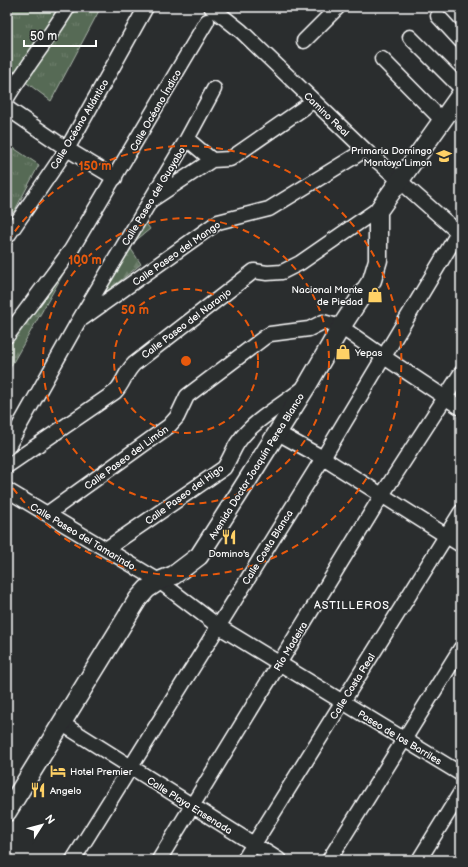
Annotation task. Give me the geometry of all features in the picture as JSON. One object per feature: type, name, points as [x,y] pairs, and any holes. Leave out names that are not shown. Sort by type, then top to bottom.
[{"type":"main road","name":"Avenida Doctor Joaquín Perea Blanco","points":[[7,812],[138,599],[147,589],[159,581],[174,575],[199,556],[278,433],[341,327],[372,280],[376,270],[379,249],[377,217],[381,207],[461,94]]},
{"type":"street","points":[[7,98],[22,74],[47,41],[68,7]]},
{"type":"street","name":"Calle Océano Atlántico","points":[[7,236],[66,149],[146,7]]},
{"type":"street","name":"Camino Real","points":[[211,7],[241,31],[365,150],[459,234]]},
{"type":"street","points":[[304,42],[338,7]]},
{"type":"street","points":[[438,16],[461,41]]},
{"type":"street","name":"Calle Océano Índico","points":[[7,336],[71,250],[207,21]]},
{"type":"street","points":[[410,37],[461,88]]},
{"type":"street","points":[[382,59],[443,121]]},
{"type":"street","name":"Calle Paseo del Guayabo","points":[[7,448],[78,322],[187,139],[214,89]]},
{"type":"street","points":[[149,202],[212,160],[230,159],[305,107]]},
{"type":"street","points":[[7,108],[66,149],[115,178]]},
{"type":"street","points":[[187,139],[212,160]]},
{"type":"street","name":"Calle Paseo del Mango","points":[[78,322],[218,222],[268,209],[365,150]]},
{"type":"street","name":"Calle Paseo del Naranjo","points":[[7,466],[115,392],[122,386],[125,373],[134,364],[254,271],[267,274],[282,272],[300,263],[381,207]]},
{"type":"street","name":"Calle Costa Blanca","points":[[73,860],[323,458],[459,234]]},
{"type":"street","name":"Calle Paseo del Limón","points":[[47,514],[169,426],[177,417],[187,396],[265,337],[270,334],[309,329],[323,322],[341,327]]},
{"type":"street","points":[[341,327],[384,358],[461,408]]},
{"type":"street","name":"Río Madeira","points":[[159,860],[382,494],[461,373]]},
{"type":"street","name":"Calle Paseo del Higo","points":[[106,550],[224,468],[232,456],[237,442],[246,432],[308,384]]},
{"type":"street","points":[[278,433],[323,458],[382,494],[461,545]]},
{"type":"street","name":"Calle Paseo del Tamarindo","points":[[7,490],[159,581]]},
{"type":"street","name":"Calle Costa Real","points":[[244,860],[461,512]]},
{"type":"street","name":"Paseo de los Barriles","points":[[159,581],[218,626],[461,774]]},
{"type":"street","points":[[329,860],[461,648]]},
{"type":"street","name":"Calle Playa Ensenada","points":[[61,723],[130,768],[279,860]]},
{"type":"street","points":[[419,860],[461,792]]},
{"type":"green space","points":[[7,7],[101,7],[51,101],[7,68]]},
{"type":"green space","points":[[9,145],[39,165],[15,210],[7,219],[7,147]]},
{"type":"green space","points":[[139,213],[150,229],[129,246],[141,264],[106,292],[101,292]]},
{"type":"green space","points":[[74,255],[7,373],[7,331]]},
{"type":"place","name":"Primaria Domingo Montoya Limon","points":[[444,156]]},
{"type":"place","name":"Nacional Monte de Piedad","points":[[375,295]]},
{"type":"place","name":"Yepas","points":[[343,352]]},
{"type":"place","name":"Domino's","points":[[229,537]]},
{"type":"place","name":"Hotel Premier","points":[[58,771]]},
{"type":"place","name":"Angelo","points":[[38,790]]},
{"type":"district","name":"ASTILLEROS","points":[[352,605]]}]
